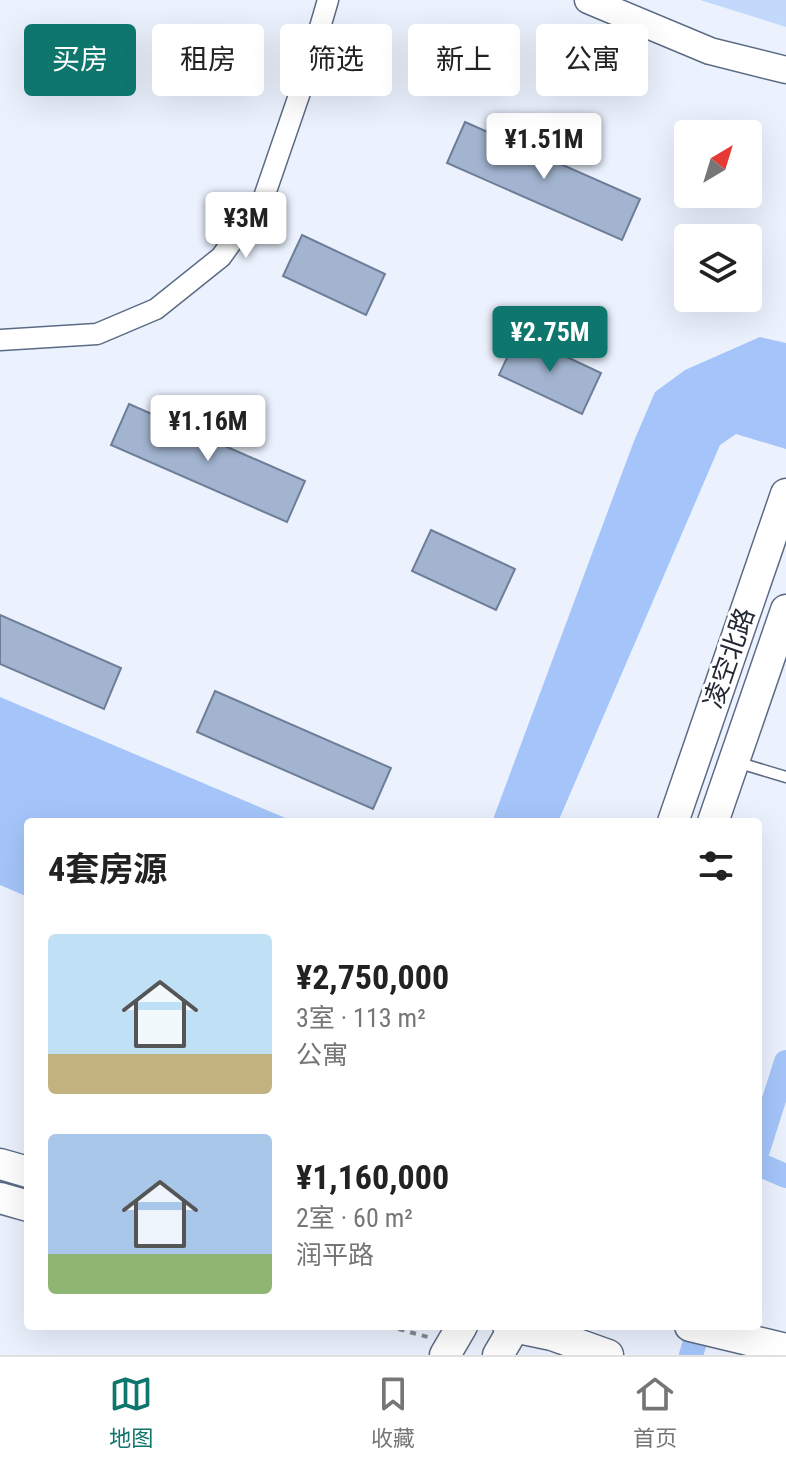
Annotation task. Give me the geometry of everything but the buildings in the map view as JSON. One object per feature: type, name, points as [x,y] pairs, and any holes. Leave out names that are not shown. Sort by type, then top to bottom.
[{"type":"main road","name":"凌空北路","points":[[674,818],[786,494]]},
{"type":"main road","name":"凌空北路","points":[[714,818],[786,610]]},
{"type":"main road","points":[[0,1164],[24,1171]]},
{"type":"main road","points":[[0,1198],[24,1205]]},
{"type":"main road","points":[[445,1355],[460,1330]]},
{"type":"main road","points":[[498,1355],[511,1330]]},
{"type":"main road","points":[[530,1330],[608,1355]]},
{"type":"main road","points":[[708,1330],[786,1349]]},
{"type":"street","points":[[0,340],[97,334],[156,309],[221,257],[264,197],[328,0]]},
{"type":"street","points":[[588,0],[710,51],[786,70]]},
{"type":"lane","points":[[734,761],[786,777]]},
{"type":"shaded area","points":[[700,0],[786,0],[786,27]]},
{"type":"shaded area","points":[[760,337],[786,343],[786,449],[736,434],[720,445],[560,818],[493,818],[634,441],[655,392],[685,370]]},
{"type":"shaded area","points":[[0,697],[286,818],[24,818],[24,895],[0,885]]},
{"type":"waterway","points":[[762,1137],[786,1062]]},
{"type":"waterway","points":[[762,1166],[786,1176]]},
{"type":"waterway","points":[[691,1355],[699,1330]]}]
